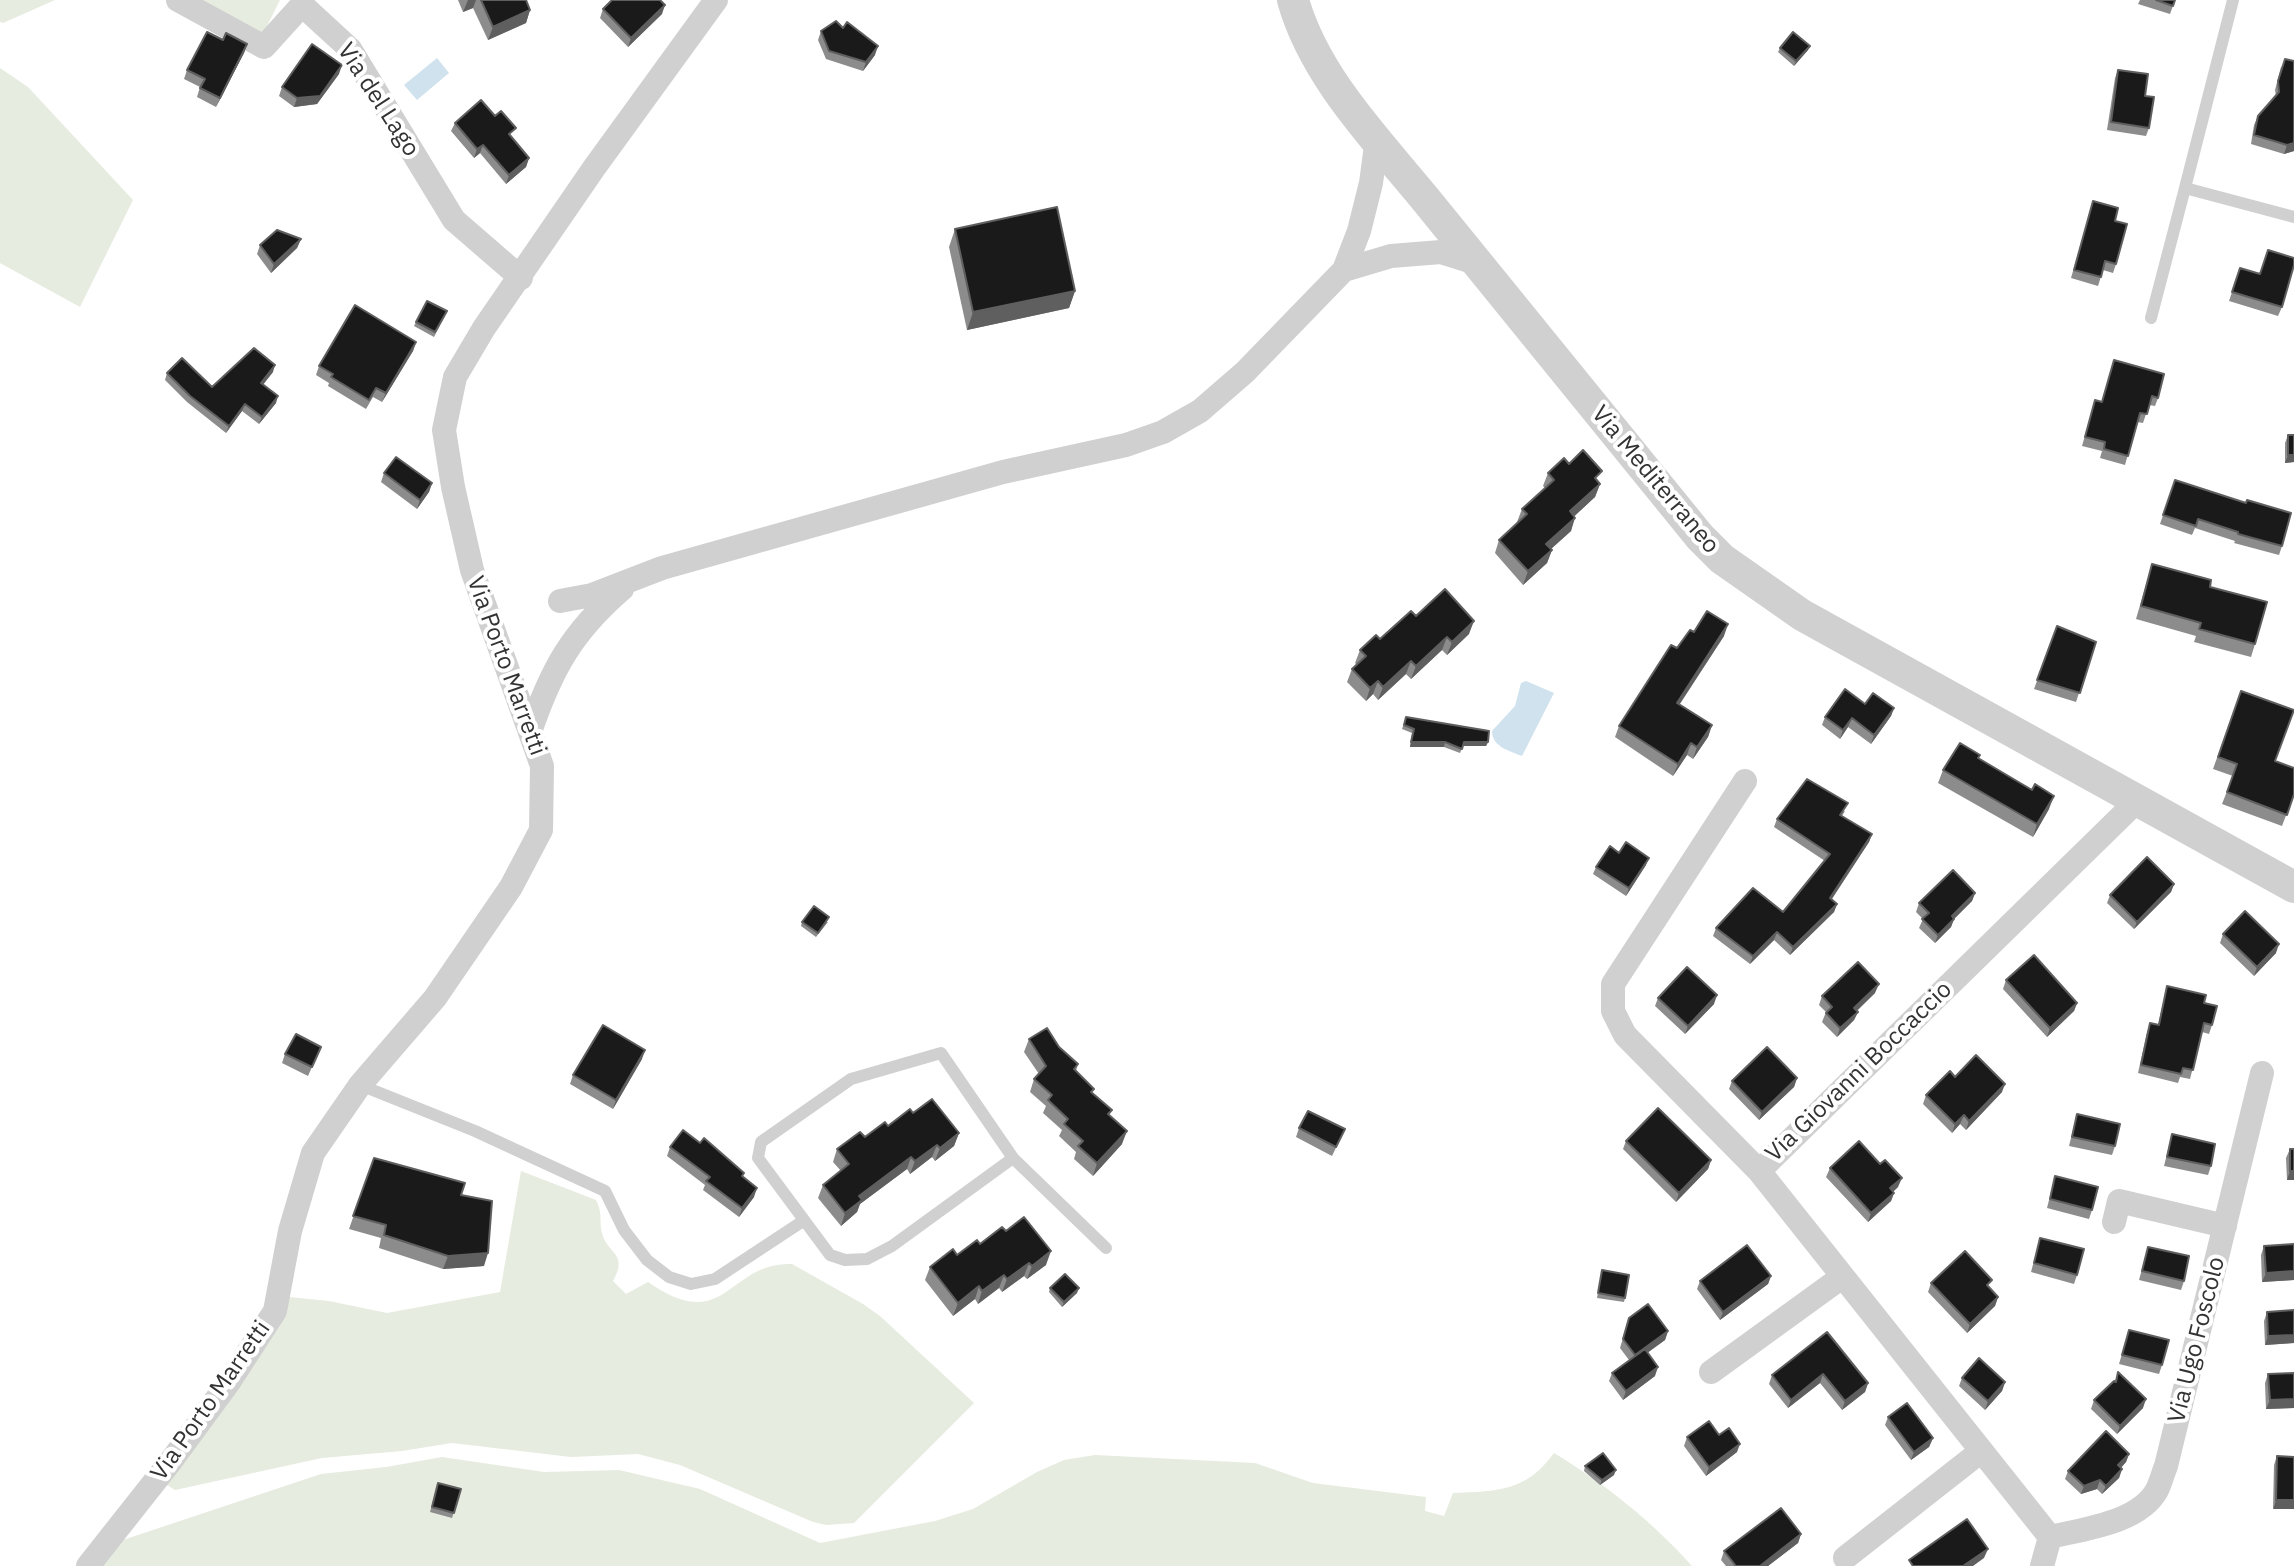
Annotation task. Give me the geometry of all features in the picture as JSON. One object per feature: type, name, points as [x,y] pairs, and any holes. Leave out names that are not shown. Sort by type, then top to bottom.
[{"type":"street","name":"Via del Lago","points":[[178,0],[264,47],[302,5],[350,49],[454,220],[521,278]]},
{"type":"street","name":"Via Mediterraneo","points":[[1293,0],[1297,16],[1319,59],[1343,97],[1700,537],[1722,559],[1802,615],[2290,882]]},
{"type":"street","name":"Via Porto Marretti","points":[[88,1566],[188,1439],[275,1311],[290,1231],[313,1153],[360,1085],[435,998],[511,887],[541,830],[542,766],[472,570],[444,430],[455,377],[484,328],[710,3]]},
{"type":"street","points":[[560,601],[592,595],[677,564],[1003,472],[1126,445],[1163,432],[1200,411],[1245,372],[1344,270],[1359,231],[1371,183],[1377,138]]},
{"type":"street","points":[[1344,270],[1391,256],[1441,252],[1476,263]]},
{"type":"street","points":[[530,732],[552,675],[572,641],[600,609],[630,582]]},
{"type":"street","name":"Via Giovanni Boccaccio","points":[[1745,781],[1613,984],[1613,1011],[1625,1035],[1759,1171],[2137,801]]},
{"type":"street","name":"Via Ugo Foscolo","points":[[2050,1537],[2114,1522],[2135,1511],[2156,1492],[2166,1466],[2262,1073]]},
{"type":"street","points":[[1759,1171],[2050,1537],[2042,1566]]},
{"type":"street","points":[[2114,1222],[2119,1201],[2225,1226]]},
{"type":"street","points":[[1711,1372],[1842,1277]]},
{"type":"street","points":[[1845,1558],[1980,1452]]},
{"type":"lane","points":[[2151,318],[2233,0]]},
{"type":"lane","points":[[2185,188],[2294,217]]},
{"type":"lane","points":[[1013,1158],[892,1246],[867,1259],[845,1260],[830,1255],[758,1158],[761,1142],[851,1079],[941,1053],[1013,1158],[1106,1248]]},
{"type":"lane","points":[[360,1085],[475,1131],[605,1191],[624,1230],[647,1260],[669,1277],[691,1284],[715,1279],[803,1221]]},
{"type":"shaded area","points":[[0,0],[55,0],[3,23],[0,22]]},
{"type":"shaded area","points":[[198,0],[280,0],[262,36]]},
{"type":"shaded area","points":[[0,68],[28,87],[133,200],[80,307],[0,263]]},
{"type":"shaded area","points":[[521,1171],[596,1200],[605,1240],[618,1259],[613,1281],[626,1294],[648,1282],[674,1297],[694,1302],[711,1300],[753,1273],[771,1266],[792,1264],[880,1316],[974,1403],[854,1523],[826,1525],[813,1522],[680,1465],[638,1454],[571,1457],[452,1443],[322,1458],[175,1490],[167,1485],[166,1480],[289,1297],[329,1301],[387,1313],[500,1292]]},
{"type":"shaded area","points":[[1554,1453],[1628,1505],[1692,1566],[101,1566],[117,1542],[321,1474],[442,1457],[544,1472],[619,1470],[700,1489],[820,1543],[935,1521],[973,1509],[1064,1460],[1095,1455],[1255,1463],[1313,1483],[1426,1497],[1425,1511],[1444,1516],[1453,1493],[1510,1487],[1533,1475]]},
{"type":"water","points":[[437,58],[449,73],[417,100],[404,85]]},
{"type":"water","points":[[1526,681],[1554,693],[1522,756],[1498,745],[1492,731],[1515,706],[1521,683]]},
{"type":"building","points":[[481,0],[526,0],[530,10],[493,27]]},
{"type":"building","points":[[612,0],[660,0],[665,5],[631,38],[603,9]]},
{"type":"building","points":[[2156,0],[2175,0],[2173,6]]},
{"type":"building","points":[[836,21],[843,28],[847,22],[878,46],[866,62],[829,51],[821,31]]},
{"type":"building","points":[[207,32],[223,40],[226,33],[247,44],[220,98],[200,88],[205,79],[187,70]]},
{"type":"building","points":[[1793,32],[1810,46],[1796,61],[1780,48]]},
{"type":"building","points":[[312,44],[342,65],[320,96],[297,98],[282,87]]},
{"type":"building","points":[[2285,59],[2294,61],[2294,143],[2287,145],[2254,135],[2258,116],[2279,92],[2278,81]]},
{"type":"building","points":[[2118,70],[2148,74],[2145,96],[2154,97],[2149,128],[2111,122]]},
{"type":"building","points":[[481,100],[495,116],[501,111],[516,128],[509,134],[529,158],[509,175],[483,145],[477,149],[455,123]]},
{"type":"building","points":[[2093,201],[2118,208],[2115,221],[2127,224],[2116,264],[2105,261],[2101,277],[2074,270]]},
{"type":"building","points":[[1057,207],[1075,291],[973,312],[955,229]]},
{"type":"building","points":[[277,230],[301,239],[274,264],[260,245]]},
{"type":"building","points":[[2268,250],[2294,258],[2282,307],[2232,292],[2240,268],[2260,274]]},
{"type":"building","points":[[427,301],[447,311],[435,332],[416,322]]},
{"type":"building","points":[[355,305],[416,342],[386,393],[376,388],[369,400],[319,366]]},
{"type":"building","points":[[254,348],[275,365],[261,383],[278,396],[262,417],[245,404],[229,426],[190,396],[167,373],[182,358],[212,387]]},
{"type":"building","points":[[2114,360],[2164,374],[2158,398],[2152,396],[2147,414],[2140,413],[2128,456],[2104,449],[2105,442],[2085,437],[2095,400],[2102,402]]},
{"type":"building","points":[[2288,435],[2294,435],[2294,455],[2288,455]]},
{"type":"building","points":[[1583,450],[1602,471],[1595,478],[1600,484],[1570,511],[1575,518],[1546,544],[1552,550],[1528,571],[1499,540],[1527,514],[1522,509],[1554,480],[1548,473],[1564,458],[1569,464]]},
{"type":"building","points":[[396,457],[432,483],[420,500],[384,473]]},
{"type":"building","points":[[2175,480],[2246,503],[2247,500],[2291,513],[2282,546],[2198,519],[2196,526],[2163,515]]},
{"type":"building","points":[[2152,564],[2211,580],[2210,587],[2267,602],[2255,644],[2199,629],[2201,623],[2141,606]]},
{"type":"building","points":[[1445,589],[1474,621],[1452,642],[1447,637],[1416,666],[1411,661],[1383,687],[1378,681],[1370,688],[1352,669],[1366,656],[1360,650],[1376,635],[1380,639],[1411,611],[1416,616]]},
{"type":"building","points":[[1707,611],[1728,624],[1677,703],[1712,725],[1697,747],[1691,743],[1678,764],[1619,726],[1671,645],[1677,648],[1690,630],[1694,632]]},
{"type":"building","points":[[2057,626],[2096,642],[2080,693],[2037,680]]},
{"type":"building","points":[[1845,689],[1865,704],[1873,693],[1894,708],[1874,735],[1852,718],[1843,730],[1825,717]]},
{"type":"building","points":[[2241,691],[2294,710],[2275,761],[2294,768],[2294,794],[2287,815],[2227,792],[2237,764],[2218,757]]},
{"type":"building","points":[[1406,717],[1489,731],[1488,742],[1464,742],[1462,749],[1445,742],[1411,742],[1414,729],[1404,725]]},
{"type":"building","points":[[1960,743],[1980,755],[1978,758],[2032,790],[2035,784],[2054,796],[2037,824],[1943,770]]},
{"type":"building","points":[[1807,779],[1848,803],[1840,815],[1872,834],[1830,898],[1837,904],[1793,947],[1777,932],[1753,956],[1716,928],[1753,888],[1783,912],[1830,854],[1777,819]]},
{"type":"building","points":[[1626,842],[1649,858],[1629,888],[1596,867],[1610,846],[1619,853]]},
{"type":"building","points":[[2147,857],[2174,884],[2137,922],[2110,895]]},
{"type":"building","points":[[1953,870],[1975,893],[1938,935],[1922,919],[1929,913],[1919,903]]},
{"type":"building","points":[[814,906],[829,917],[818,933],[802,922]]},
{"type":"building","points":[[2245,911],[2279,944],[2257,967],[2223,934]]},
{"type":"building","points":[[2034,955],[2077,1003],[2050,1028],[2006,980]]},
{"type":"building","points":[[1858,962],[1879,984],[1854,1008],[1858,1012],[1840,1028],[1826,1013],[1832,1007],[1822,996]]},
{"type":"building","points":[[1687,967],[1717,995],[1688,1026],[1658,998]]},
{"type":"building","points":[[2167,986],[2206,995],[2204,1003],[2217,1006],[2212,1025],[2204,1023],[2193,1070],[2183,1068],[2181,1074],[2141,1065],[2150,1023],[2159,1025]]},
{"type":"building","points":[[603,1025],[645,1050],[616,1100],[573,1075]]},
{"type":"building","points":[[1047,1028],[1059,1047],[1078,1064],[1074,1069],[1094,1089],[1091,1092],[1112,1110],[1108,1114],[1127,1131],[1097,1163],[1078,1146],[1083,1141],[1064,1124],[1068,1119],[1048,1100],[1052,1095],[1034,1079],[1046,1066],[1029,1039]]},
{"type":"building","points":[[296,1034],[321,1047],[312,1067],[285,1054]]},
{"type":"building","points":[[1767,1047],[1797,1078],[1762,1112],[1732,1081]]},
{"type":"building","points":[[1976,1055],[2005,1084],[1969,1121],[1964,1115],[1955,1124],[1926,1095],[1950,1071],[1955,1077]]},
{"type":"building","points":[[932,1099],[959,1133],[940,1148],[937,1145],[915,1161],[911,1157],[859,1196],[862,1200],[845,1213],[823,1185],[849,1164],[837,1149],[860,1132],[865,1137],[885,1122],[888,1126],[910,1109],[913,1113]]},
{"type":"building","points":[[1658,1108],[1711,1160],[1679,1193],[1626,1141]]},
{"type":"building","points":[[1308,1111],[1345,1129],[1336,1147],[1299,1128]]},
{"type":"building","points":[[2077,1114],[2120,1124],[2115,1146],[2072,1137]]},
{"type":"building","points":[[683,1130],[700,1143],[704,1138],[757,1188],[742,1208],[706,1181],[710,1177],[670,1147]]},
{"type":"building","points":[[2172,1134],[2215,1144],[2211,1166],[2167,1157]]},
{"type":"building","points":[[1859,1141],[1880,1164],[1885,1160],[1902,1178],[1890,1188],[1894,1193],[1871,1213],[1830,1168]]},
{"type":"building","points":[[2290,1149],[2294,1149],[2294,1171],[2290,1171]]},
{"type":"building","points":[[374,1158],[465,1183],[461,1195],[492,1201],[488,1253],[448,1256],[384,1235],[386,1225],[353,1216]]},
{"type":"building","points":[[2055,1176],[2098,1187],[2092,1210],[2050,1199]]},
{"type":"building","points":[[1024,1217],[1051,1251],[1032,1266],[1029,1263],[1007,1279],[1004,1275],[982,1291],[979,1286],[958,1303],[930,1267],[953,1249],[957,1255],[977,1240],[980,1244],[1002,1227],[1006,1231]]},
{"type":"building","points":[[2040,1238],[2084,1249],[2077,1275],[2034,1263]]},
{"type":"building","points":[[2294,1244],[2294,1271],[2266,1273],[2264,1246]]},
{"type":"building","points":[[1747,1245],[1771,1276],[1723,1312],[1700,1281]]},
{"type":"building","points":[[2148,1247],[2189,1256],[2184,1281],[2142,1271]]},
{"type":"building","points":[[1965,1251],[1992,1280],[1987,1285],[1998,1297],[1970,1324],[1931,1283]]},
{"type":"building","points":[[1602,1270],[1629,1275],[1625,1298],[1598,1293]]},
{"type":"building","points":[[1065,1274],[1079,1288],[1064,1302],[1050,1288]]},
{"type":"building","points":[[1648,1304],[1668,1331],[1635,1355],[1623,1339],[1629,1318]]},
{"type":"building","points":[[2294,1310],[2294,1335],[2268,1336],[2267,1312]]},
{"type":"building","points":[[2129,1330],[2169,1340],[2162,1365],[2122,1355]]},
{"type":"building","points":[[1827,1332],[1868,1383],[1845,1401],[1823,1374],[1791,1400],[1772,1375]]},
{"type":"building","points":[[1645,1349],[1658,1367],[1626,1391],[1612,1373]]},
{"type":"building","points":[[1979,1358],[2005,1382],[1988,1401],[1962,1378]]},
{"type":"building","points":[[2118,1372],[2146,1399],[2120,1426],[2094,1400],[2116,1382]]},
{"type":"building","points":[[2294,1373],[2294,1399],[2270,1400],[2268,1374]]},
{"type":"building","points":[[1907,1403],[1933,1438],[1914,1452],[1888,1417]]},
{"type":"building","points":[[1709,1421],[1719,1435],[1729,1428],[1740,1444],[1709,1467],[1687,1437]]},
{"type":"building","points":[[2106,1431],[2129,1454],[2118,1465],[2122,1469],[2106,1486],[2100,1480],[2084,1486],[2068,1471]]},
{"type":"building","points":[[1603,1453],[1616,1470],[1602,1480],[1585,1466]]},
{"type":"building","points":[[2277,1456],[2294,1457],[2294,1500],[2276,1500]]},
{"type":"building","points":[[438,1483],[461,1489],[454,1513],[432,1507]]},
{"type":"building","points":[[1781,1508],[1801,1534],[1760,1566],[1736,1566],[1724,1551]]},
{"type":"building","points":[[1967,1519],[1988,1549],[1963,1566],[1913,1566],[1909,1560]]}]
